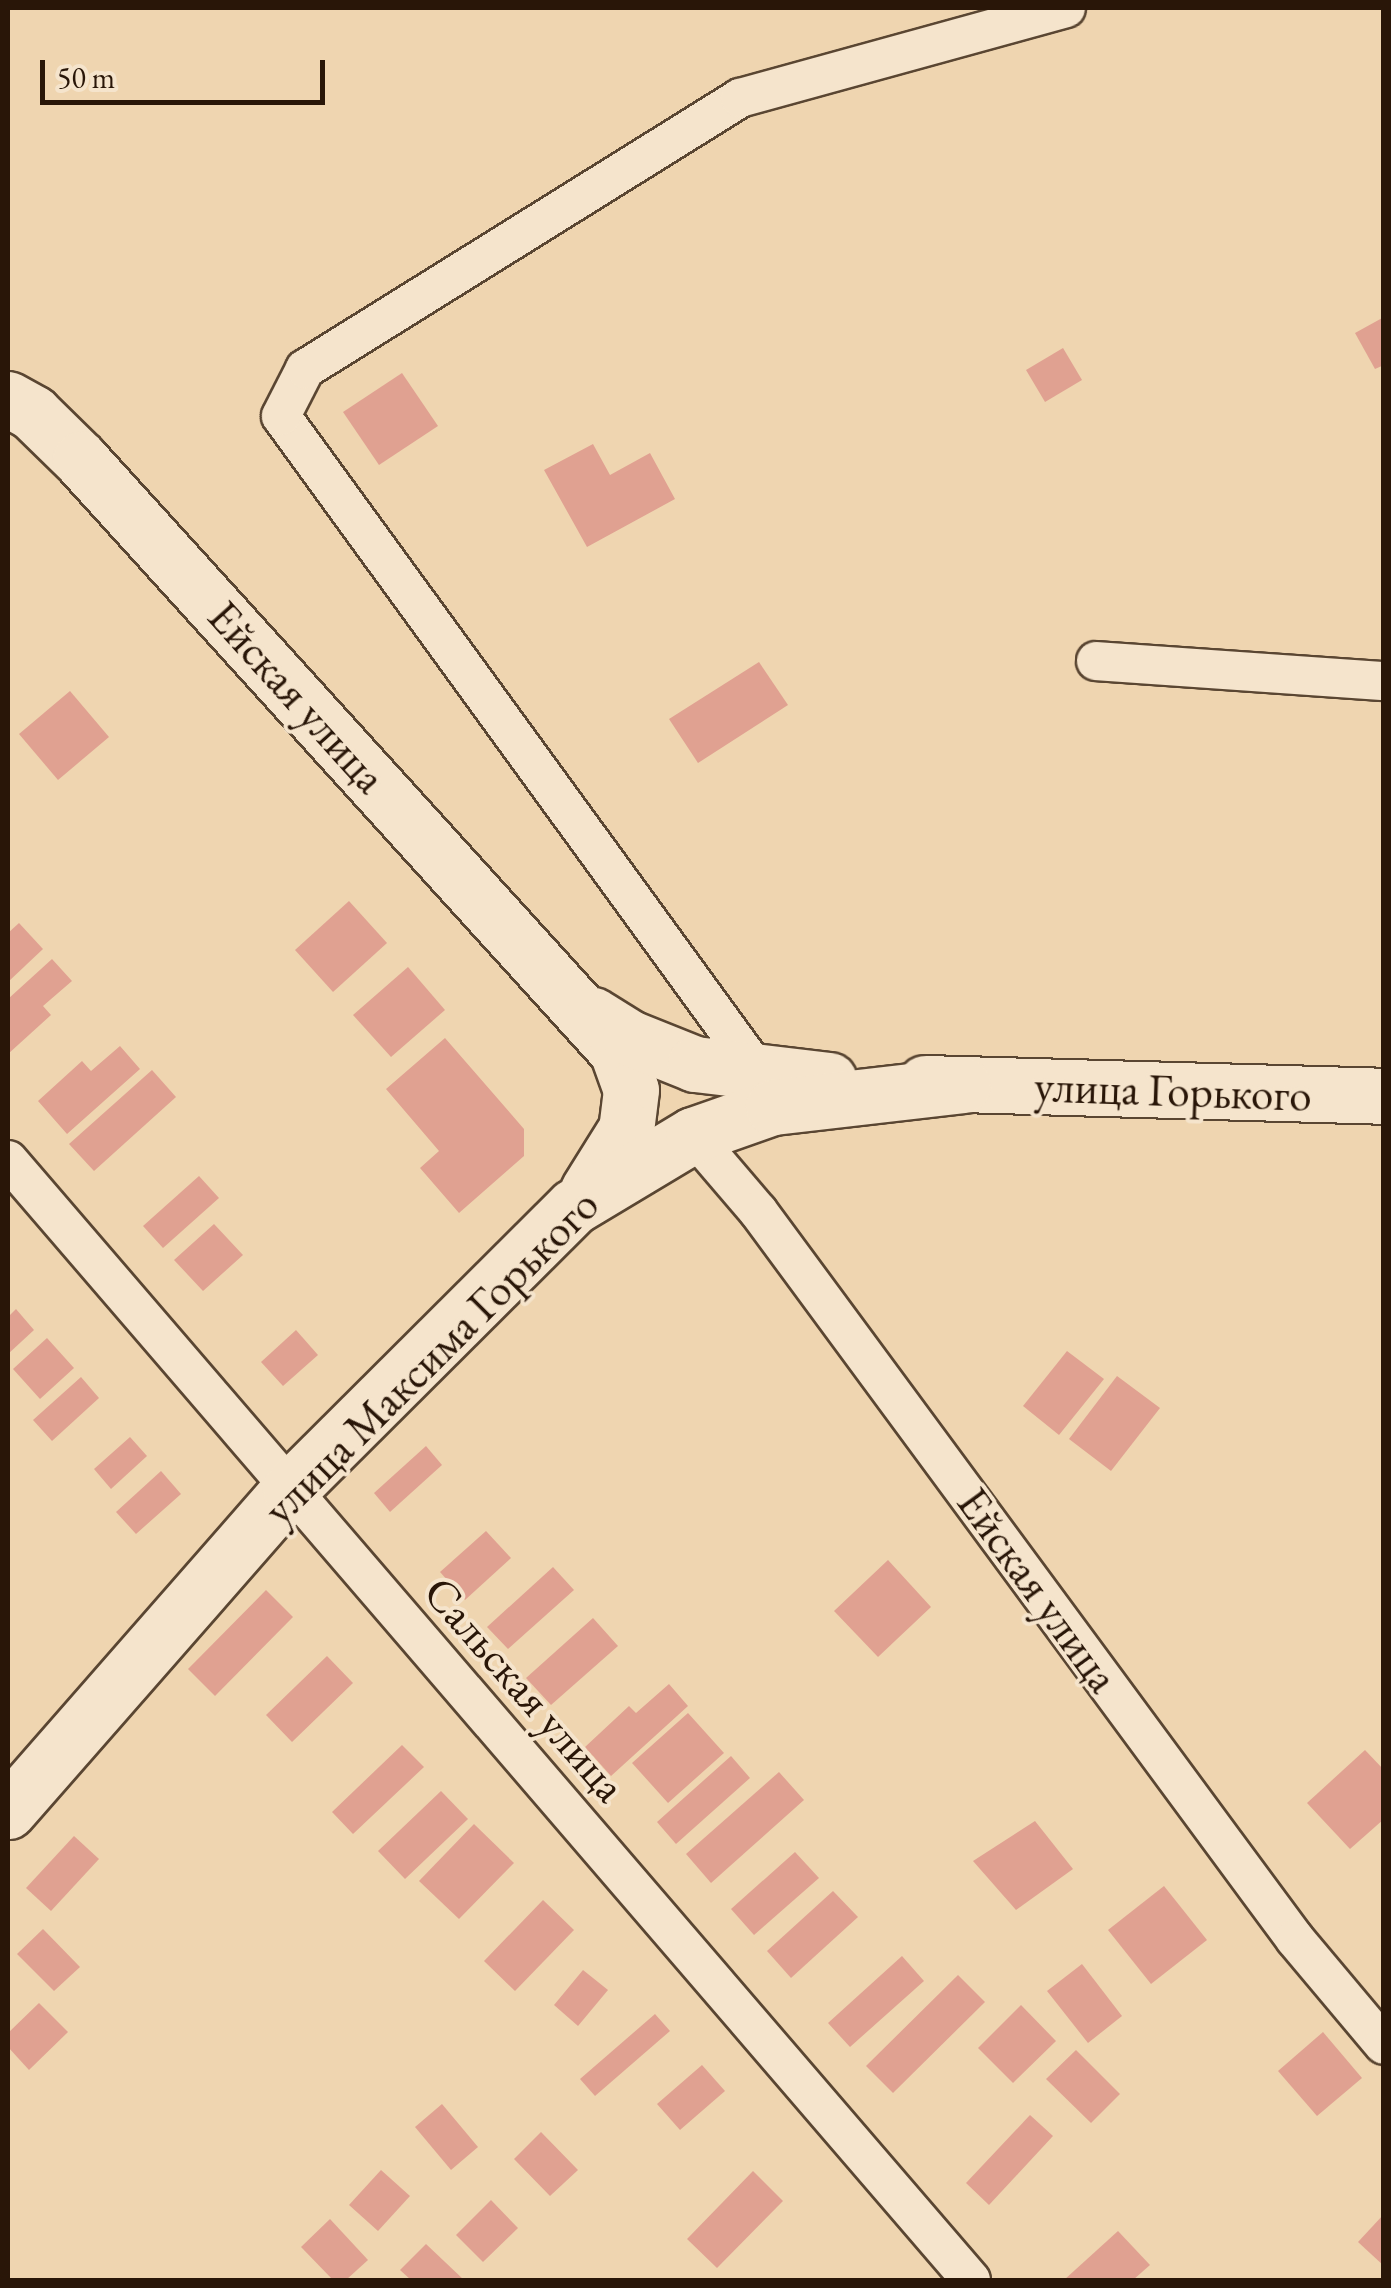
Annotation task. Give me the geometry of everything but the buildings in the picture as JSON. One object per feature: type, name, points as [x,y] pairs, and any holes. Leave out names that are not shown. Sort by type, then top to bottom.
[{"type":"main road","name":"Ейская улица","points":[[8,399],[33,413],[80,459],[578,1005]]},
{"type":"main road","points":[[578,1005],[630,1038],[696,1064],[759,1073],[963,1085]]},
{"type":"main road","points":[[573,1207],[609,1166],[626,1129],[630,1090],[617,1051],[578,1005]]},
{"type":"main road","name":"улица Максима Горького","points":[[14,1793],[290,1489],[573,1207],[694,1135],[774,1107],[963,1085]]},
{"type":"main road","name":"улица Горького","points":[[963,1085],[1384,1096]]},
{"type":"street","points":[[759,1073],[281,416],[305,368],[740,98],[1066,8]]},
{"type":"street","points":[[1096,661],[1384,680]]},
{"type":"street","name":"Ейская улица","points":[[694,1135],[758,1210],[1295,1939],[1384,2045]]},
{"type":"street","name":"Сальская улица","points":[[8,1160],[971,2280]]}]
